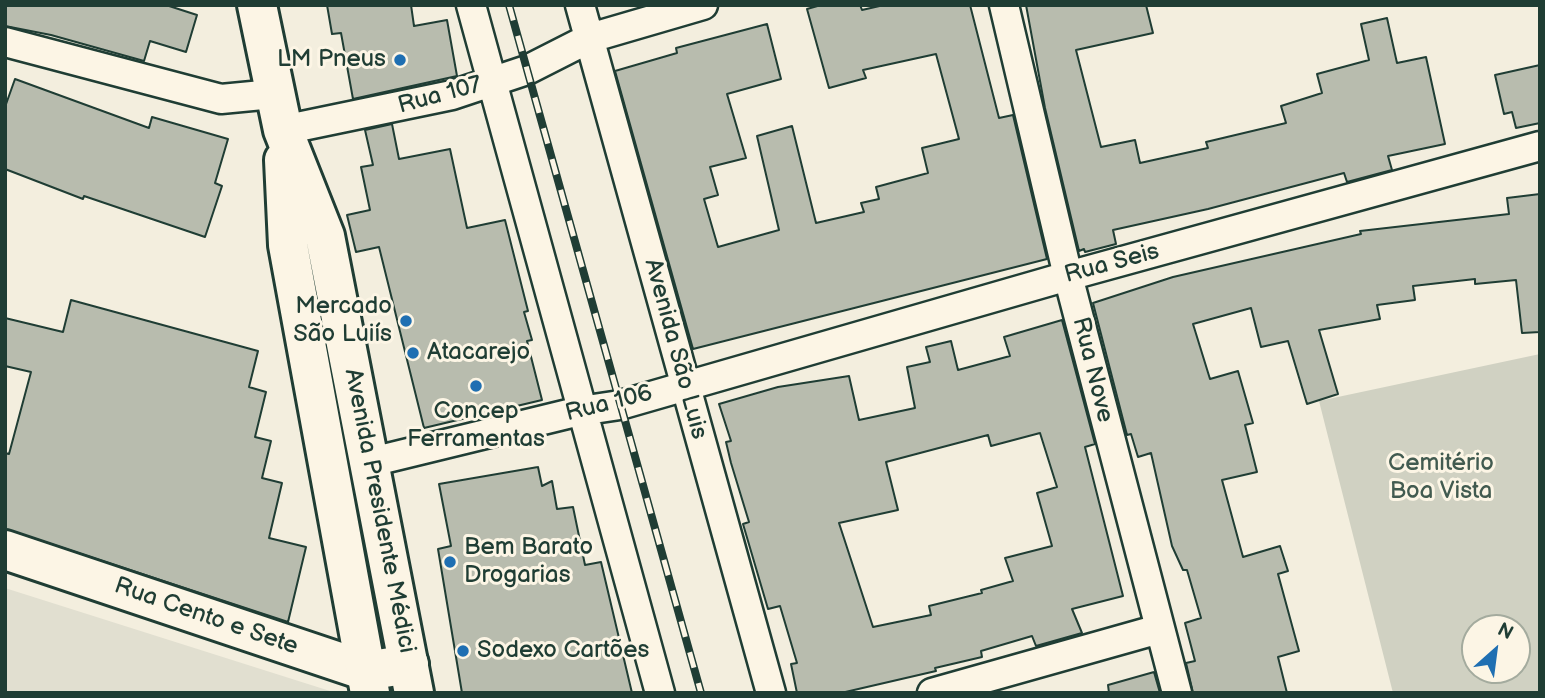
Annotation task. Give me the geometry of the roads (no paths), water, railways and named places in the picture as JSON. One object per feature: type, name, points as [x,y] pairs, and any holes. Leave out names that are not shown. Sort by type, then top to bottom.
[{"type":"main road","name":"Avenida Presidente Médici","points":[[257,5],[278,112],[288,245],[368,682]]},
{"type":"main road","name":"Avenida Presidente Médici","points":[[278,112],[325,236],[411,678]]},
{"type":"main road","name":"Rua Cento e Sete","points":[[5,550],[368,682],[411,678]]},
{"type":"street","points":[[471,5],[580,411],[660,693]]},
{"type":"street","name":"Avenida São Luis","points":[[580,5],[771,693]]},
{"type":"street","name":"Rua 107","points":[[5,42],[278,112],[404,106],[493,82],[527,70],[590,38],[703,5]]},
{"type":"street","name":"Rua Nove","points":[[1004,5],[1068,276],[1177,693]]},
{"type":"street","name":"Rua Seis","points":[[684,384],[1540,146]]},
{"type":"street","name":"Rua 106","points":[[371,462],[580,411],[620,405],[684,384]]},
{"type":"street","points":[[932,693],[1159,629]]},
{"type":"railway","points":[[509,5],[701,693]]},
{"type":"place","name":"LM Pneus","points":[[400,60]]},
{"type":"place","name":"Mercado São Luiís","points":[[406,321]]},
{"type":"place","name":"Atacarejo","points":[[413,353]]},
{"type":"place","name":"Concep Ferramentas","points":[[476,386]]},
{"type":"place","name":"Bem Barato Drogarias","points":[[450,562]]},
{"type":"place","name":"Sodexo Cartões","points":[[463,651]]},
{"type":"park label","name":"Cemitério Boa Vista","points":[[1441,478]]}]
